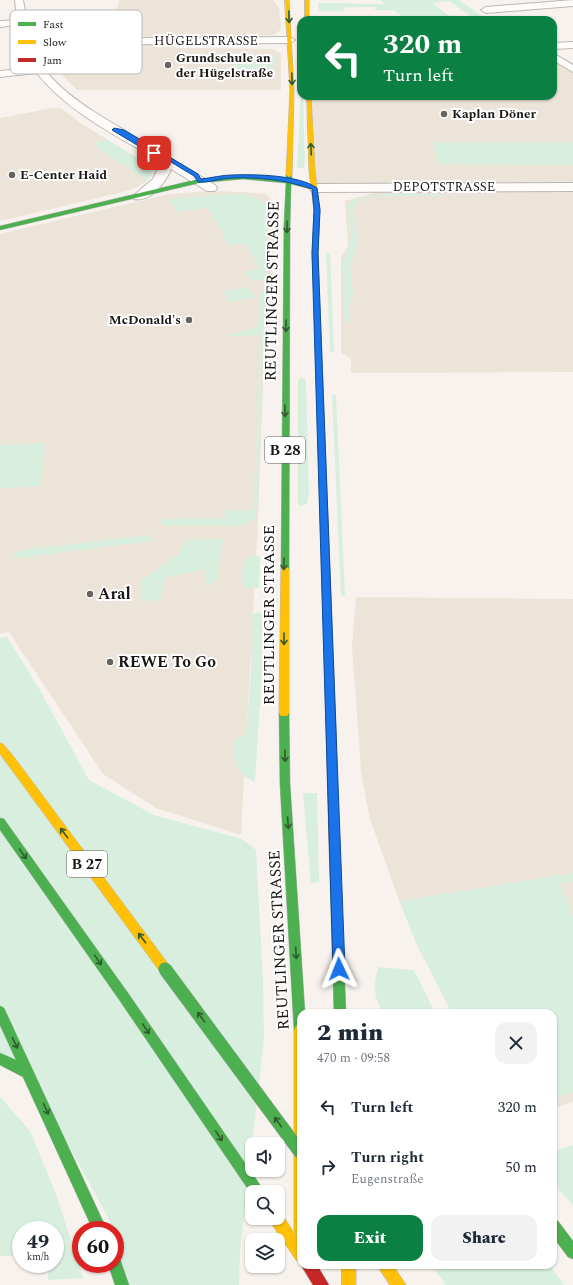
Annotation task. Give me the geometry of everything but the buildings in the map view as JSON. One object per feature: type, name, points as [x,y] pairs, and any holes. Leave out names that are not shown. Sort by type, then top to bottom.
[{"type":"main road","name":"REUTLINGER STRASSE","points":[[288,0],[293,37],[292,90],[285,160],[288,184],[284,728],[285,784],[298,1009]]},
{"type":"main road","points":[[307,0],[307,16]]},
{"type":"main road","name":"B 28","points":[[309,100],[312,171],[317,210],[315,260],[340,1009]]},
{"type":"main road","points":[[0,228],[200,181],[261,169]]},
{"type":"main road","points":[[231,176],[315,188]]},
{"type":"main road","points":[[158,191],[288,184]]},
{"type":"main road","name":"B 27","points":[[0,747],[297,1148]]},
{"type":"main road","name":"B 27","points":[[0,822],[124,997],[253,1185]]},
{"type":"main road","points":[[0,1012],[96,1221]]},
{"type":"main road","points":[[0,1059],[29,1073]]},
{"type":"main road","points":[[281,1225],[297,1249]]},
{"type":"main road","points":[[557,1231],[573,1252]]},
{"type":"main road","points":[[311,1269],[322,1285]]},
{"type":"main road","points":[[349,1269],[349,1285]]},
{"type":"main road","points":[[387,1269],[399,1285]]},
{"type":"main road","points":[[118,1273],[122,1285]]},
{"type":"street","points":[[19,0],[20,10]]},
{"type":"street","points":[[476,3],[495,16]]},
{"type":"street","points":[[486,10],[573,3]]},
{"type":"street","points":[[0,24],[10,23]]},
{"type":"street","name":"HÜGELSTRASSE","points":[[142,40],[293,37]]},
{"type":"street","points":[[557,51],[573,45]]},
{"type":"street","points":[[557,53],[573,55]]},
{"type":"street","points":[[557,56],[573,69]]},
{"type":"street","points":[[0,74],[10,73]]},
{"type":"street","points":[[44,74],[73,103],[211,188]]},
{"type":"street","points":[[114,129],[122,131],[196,175],[200,181]]},
{"type":"street","points":[[139,196],[158,182],[165,169],[167,161]]},
{"type":"street","name":"DEPOTSTRASSE","points":[[315,188],[573,187]]},
{"type":"shaded area","points":[[120,0],[273,0],[279,8],[281,29],[273,35],[142,37],[142,10],[116,10]]},
{"type":"shaded area","name":"Grundschule an der Hügelstraße","points":[[142,44],[169,44],[176,48],[272,49],[281,54],[281,90],[77,90],[61,74],[142,74]]},
{"type":"shaded area","points":[[557,59],[573,69],[573,372],[351,373],[351,359],[341,352],[341,258],[348,245],[345,201],[391,188],[315,188],[309,100],[557,100]]},
{"type":"shaded area","points":[[53,108],[61,108],[79,122],[108,140],[96,142],[95,146],[147,181],[138,187],[127,191],[0,221],[0,118]]},
{"type":"shaded area","points":[[209,191],[266,194],[274,203],[272,316],[269,327],[265,328],[258,520],[241,835],[156,808],[103,774],[9,632],[0,634],[0,234],[169,194]]},
{"type":"shaded area","points":[[356,597],[573,599],[573,1101],[557,1107],[557,1009],[450,1009],[416,943],[370,819],[361,771],[352,646]]},
{"type":"green space","points":[[380,0],[459,0],[483,16],[470,16],[449,1],[432,3],[450,16],[402,16],[394,10],[375,10],[375,7],[345,7],[343,8],[345,11],[319,11],[318,3],[385,4]]},
{"type":"green space","points":[[238,55],[275,55],[274,79],[235,78]]},
{"type":"green space","points":[[301,100],[303,100],[305,159],[304,168],[297,168]]},
{"type":"green space","points":[[108,140],[148,165],[152,173],[147,181],[95,146],[96,142]]},
{"type":"green space","points":[[433,142],[573,142],[573,165],[438,164]]},
{"type":"green space","points":[[232,194],[247,195],[256,198],[268,206],[266,279],[254,281],[249,279],[245,271],[260,269],[246,244],[229,245],[208,208],[176,212],[169,199]]},
{"type":"green space","points":[[444,194],[444,196],[374,197],[359,201],[356,204],[353,209],[357,244],[350,263],[353,297],[349,303],[351,322],[345,322],[342,265],[351,239],[348,205],[350,202],[359,198],[370,196]]},
{"type":"green space","points":[[326,253],[330,253],[334,352],[330,352]]},
{"type":"green space","points":[[248,287],[255,298],[229,302],[223,291]]},
{"type":"green space","points":[[260,292],[265,292],[256,519],[240,526],[164,525],[160,520],[225,518],[226,510],[253,510],[261,335],[228,336],[228,334],[250,330],[258,325]]},
{"type":"green space","points":[[301,377],[306,380],[309,492],[307,504],[300,506],[298,504],[298,380]]},
{"type":"green space","points":[[332,395],[336,395],[345,595],[341,596]]},
{"type":"green space","points":[[46,443],[40,486],[0,488],[0,445]]},
{"type":"green space","points":[[149,535],[151,537],[151,541],[19,558],[14,557],[13,554],[21,550]]},
{"type":"green space","points":[[223,539],[217,581],[206,587],[206,569],[165,577],[160,600],[142,601],[142,580],[179,554],[186,540]]},
{"type":"green space","points":[[251,556],[260,556],[259,588],[243,588],[243,565],[247,558]]},
{"type":"green space","points":[[258,612],[262,614],[262,671],[255,782],[243,775],[239,770],[234,755],[234,741],[246,735],[251,673],[251,616]]},
{"type":"green space","points":[[7,637],[41,692],[89,780],[154,815],[242,839],[256,850],[263,981],[264,1039],[253,1137],[245,1137],[245,1177],[248,1177],[248,1185],[245,1185],[245,1208],[240,1252],[239,1285],[122,1285],[118,1273],[124,1273],[124,1221],[110,1221],[29,1073],[0,1059],[0,638]]},
{"type":"green space","points":[[303,793],[317,793],[319,882],[311,883]]},
{"type":"green space","points":[[573,873],[573,881],[560,884],[573,915],[573,1092],[557,1098],[557,1009],[450,1009],[416,943],[400,901]]},
{"type":"green space","points":[[378,967],[414,970],[433,1009],[381,1009],[375,991],[375,981]]},
{"type":"green space","points":[[0,1097],[30,1131],[56,1194],[72,1244],[72,1273],[81,1273],[83,1278],[48,1280],[48,1273],[64,1273],[64,1221],[12,1221],[12,1256],[0,1256]]},
{"type":"green space","points":[[573,1145],[573,1206],[557,1187],[557,1150]]},
{"type":"green space","points":[[434,1269],[553,1269],[564,1285],[446,1285]]},
{"type":"traffic: fast","points":[[285,569],[287,225],[289,175]]},
{"type":"traffic: fast","points":[[0,228],[199,181],[229,178],[257,178],[286,181],[315,188]]},
{"type":"traffic: fast","points":[[317,306],[331,727]]},
{"type":"traffic: fast","points":[[284,713],[285,784],[299,1009]]},
{"type":"traffic: fast","points":[[0,822],[124,997],[253,1185]]},
{"type":"traffic: fast","points":[[334,845],[340,1009]]},
{"type":"traffic: fast","points":[[165,969],[297,1148]]},
{"type":"traffic: fast","points":[[0,1012],[96,1221]]},
{"type":"traffic: fast","points":[[0,1059],[29,1073]]},
{"type":"traffic: fast","points":[[557,1231],[573,1252]]},
{"type":"traffic: fast","points":[[118,1273],[122,1285]]},
{"type":"traffic: slow","points":[[287,0],[292,90],[289,175]]},
{"type":"traffic: slow","points":[[307,0],[307,16]]},
{"type":"traffic: slow","points":[[309,100],[312,171],[317,210],[315,253],[317,306]]},
{"type":"traffic: slow","points":[[284,713],[285,569]]},
{"type":"traffic: slow","points":[[0,747],[10,760]]},
{"type":"traffic: slow","points":[[10,760],[165,969]]},
{"type":"traffic: slow","points":[[281,1225],[297,1249]]},
{"type":"traffic: slow","points":[[349,1269],[349,1285]]},
{"type":"traffic: slow","points":[[387,1269],[399,1285]]},
{"type":"traffic: jam","points":[[331,727],[334,845]]},
{"type":"traffic: jam","points":[[311,1269],[322,1285]]},
{"type":"place","name":"Grundschule an der Hügelstraße","points":[[168,65]]},
{"type":"place","name":"Kaplan Döner","points":[[444,114]]},
{"type":"place","name":"E-Center Haid","points":[[12,175]]},
{"type":"place","name":"McDonald's","points":[[189,320]]},
{"type":"place","name":"Aral","points":[[90,594]]},
{"type":"place","name":"REWE To Go","points":[[110,662]]},
{"type":"route","points":[[154,153],[114,129],[122,131],[196,175],[200,181],[231,176],[248,176],[288,179],[315,188],[317,229],[315,253],[339,969]]}]
